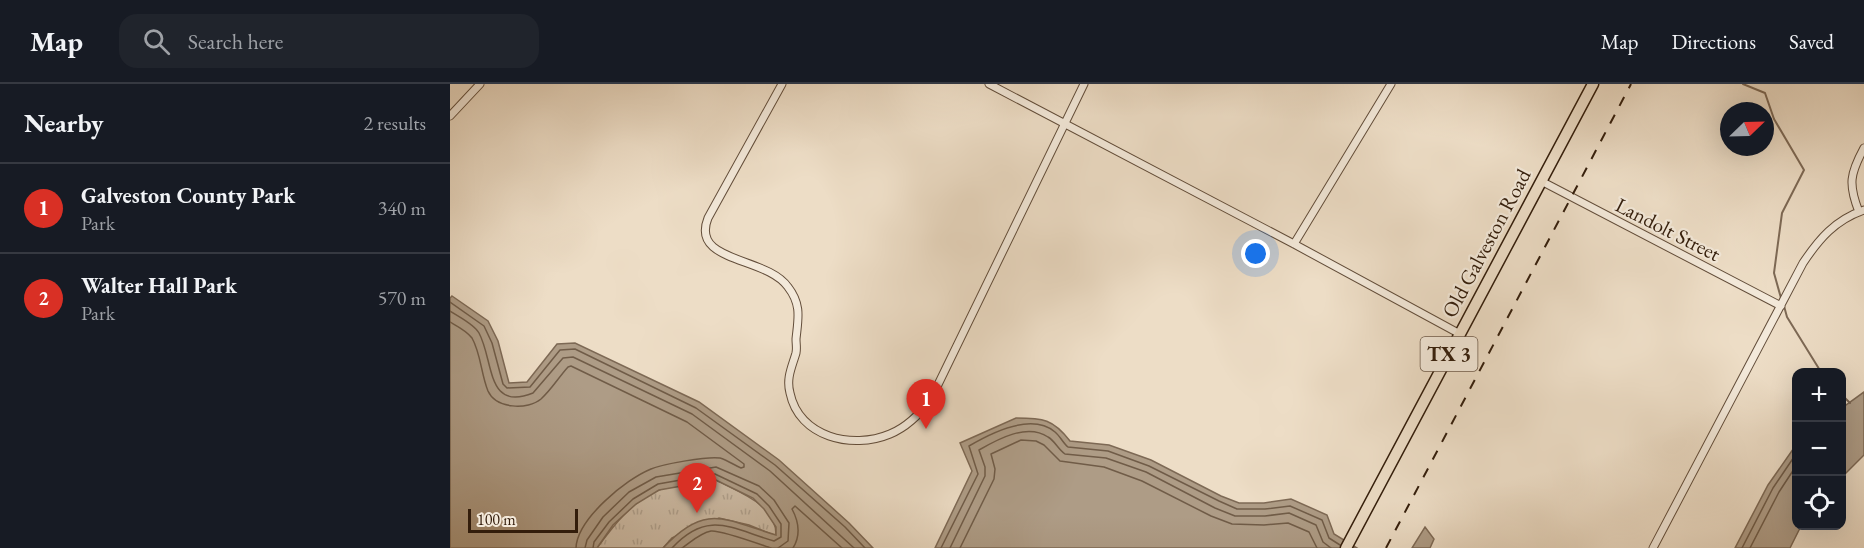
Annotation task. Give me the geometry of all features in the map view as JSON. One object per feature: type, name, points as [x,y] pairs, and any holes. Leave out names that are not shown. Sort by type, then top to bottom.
[{"type":"main road","name":"Old Galveston Road","points":[[1346,548],[1593,84]]},
{"type":"street","points":[[450,116],[480,84]]},
{"type":"street","points":[[782,84],[708,218],[705,236],[715,251],[770,271],[788,286],[798,306],[800,322],[796,352],[789,375],[793,405],[800,417],[814,430],[832,438],[848,441],[869,440],[890,434],[915,418],[931,399],[1084,84]]},
{"type":"street","points":[[989,84],[1460,334]]},
{"type":"street","points":[[1294,244],[1391,84]]},
{"type":"street","points":[[1653,548],[1803,263],[1831,227],[1861,211],[1853,197],[1851,183],[1854,166],[1864,148]]},
{"type":"street","name":"Landolt Street","points":[[1541,181],[1781,306]]},
{"type":"green space","points":[[716,480],[755,500],[763,507],[775,525],[776,536],[749,525],[719,518],[672,538],[663,548],[597,548],[624,514],[640,500],[673,486]]},
{"type":"water","points":[[452,296],[488,321],[498,341],[509,383],[527,382],[557,344],[575,343],[699,402],[779,460],[849,523],[873,548],[663,548],[692,524],[704,520],[729,520],[776,535],[776,527],[753,498],[716,480],[659,490],[636,504],[613,525],[597,548],[450,548],[450,298]]},
{"type":"water","points":[[1864,392],[1864,455],[1846,473],[1846,422],[1846,405]]},
{"type":"water","points":[[1016,418],[1047,421],[1058,428],[1070,441],[1109,445],[1151,460],[1239,503],[1264,503],[1291,499],[1327,515],[1334,534],[1357,548],[935,548],[972,471],[960,443]]},
{"type":"water","points":[[1792,451],[1792,530],[1799,530],[1790,548],[1735,548],[1768,485]]},
{"type":"water","points":[[1425,527],[1434,539],[1430,548],[1412,548]]},
{"type":"waterway","points":[[1743,84],[1765,93],[1774,119],[1804,170],[1782,213],[1774,273],[1781,298]]},
{"type":"waterway","points":[[1784,306],[1787,317],[1819,368]]},
{"type":"waterway","points":[[1846,399],[1850,403]]},
{"type":"railway","points":[[1386,548],[1631,84]]},
{"type":"place","name":"Galveston County Park","points":[[926,429]]},
{"type":"place","name":"Walter Hall Park","points":[[697,513]]}]
